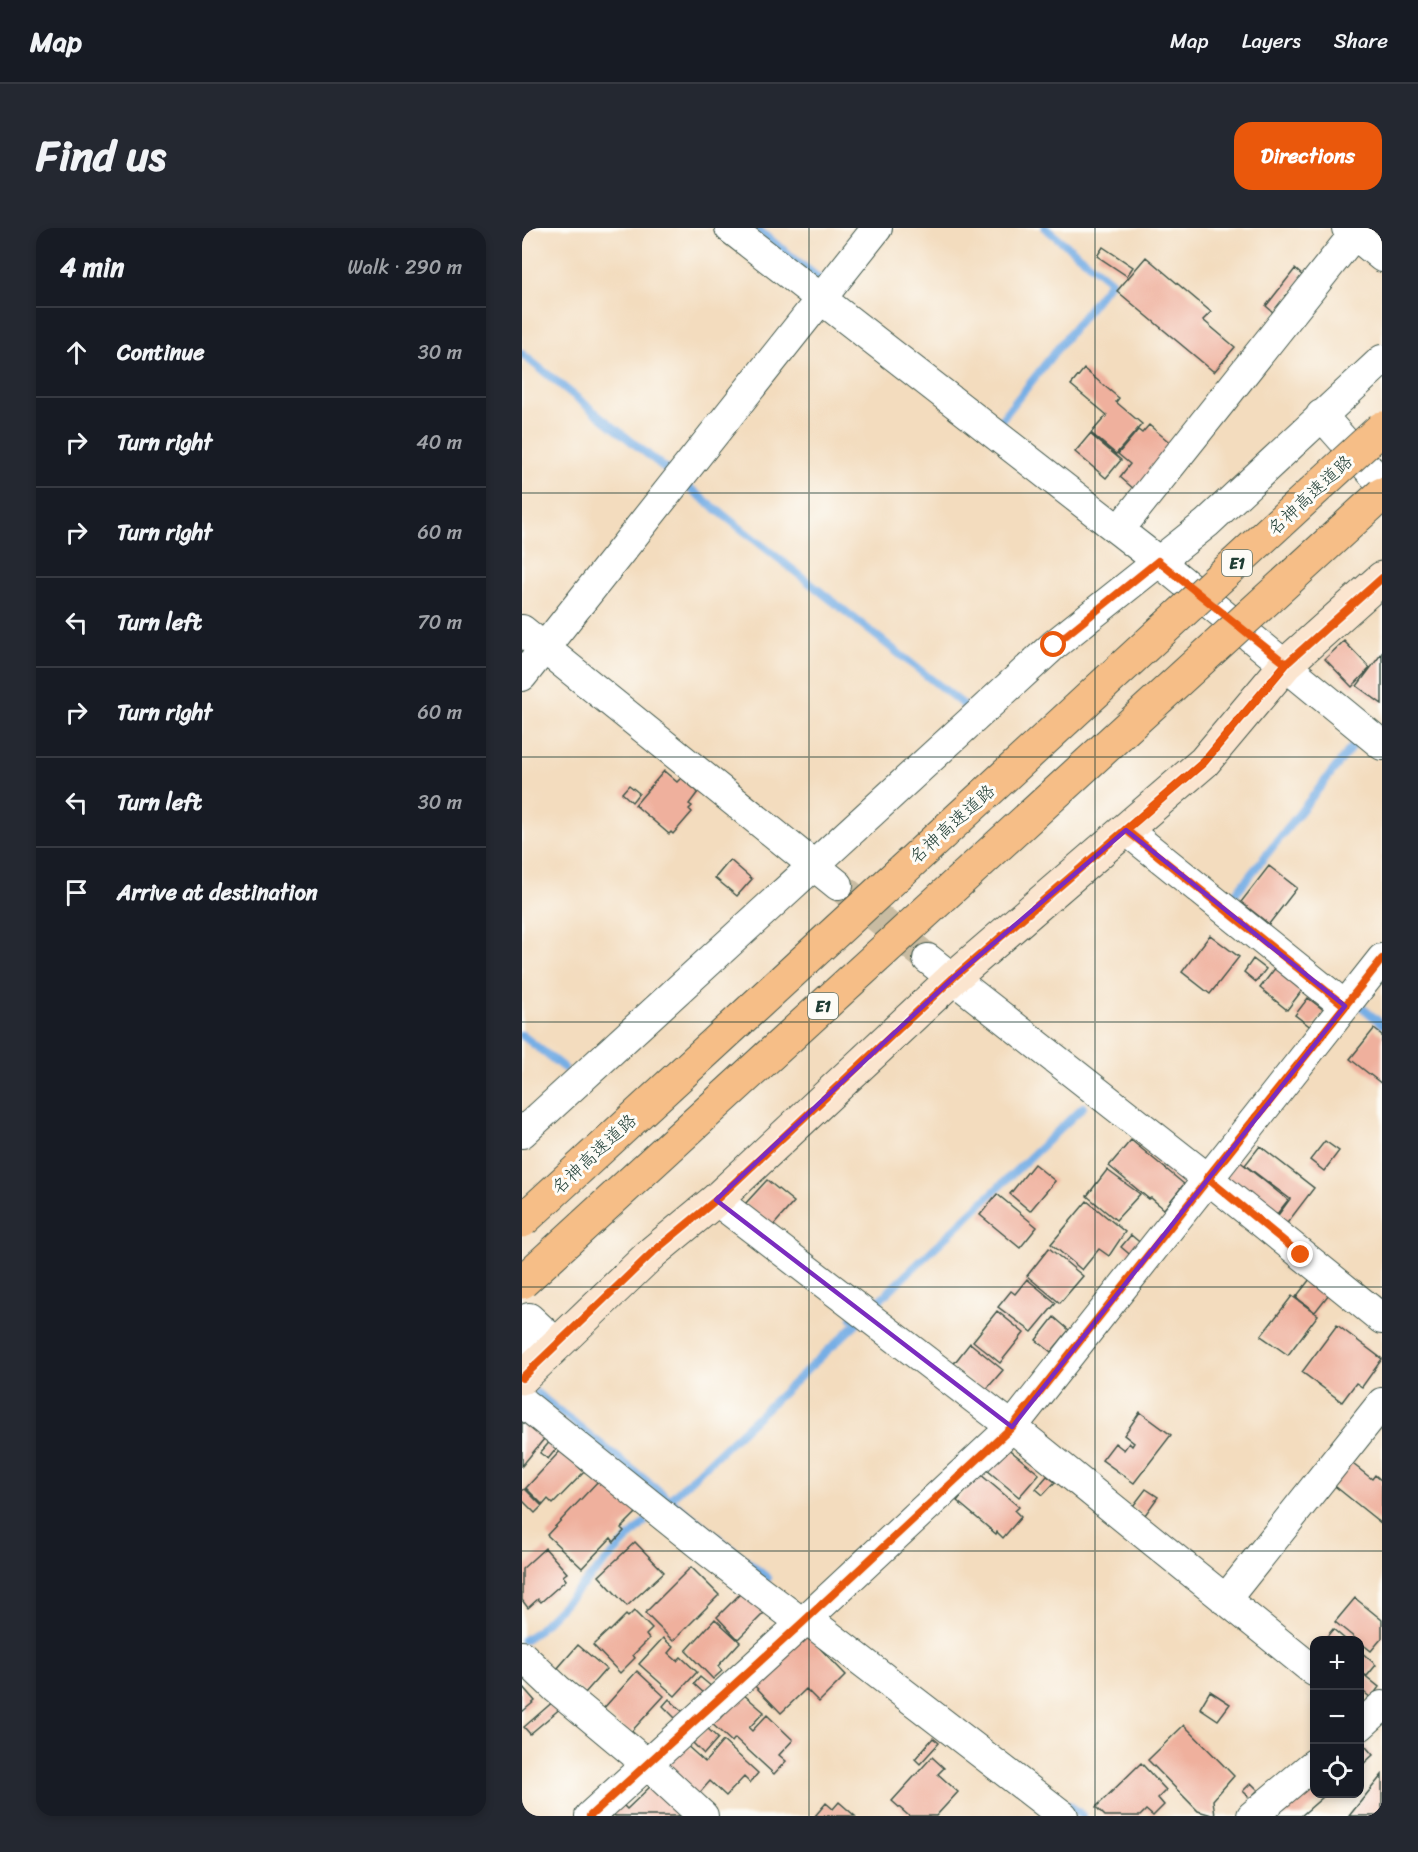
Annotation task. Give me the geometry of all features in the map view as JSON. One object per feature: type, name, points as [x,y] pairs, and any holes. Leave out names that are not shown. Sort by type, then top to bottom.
[{"type":"highway","name":"名神高速道路","points":[[522,1221],[1382,428]]},
{"type":"highway","name":"E1","points":[[522,1282],[1382,494]]},
{"type":"street","points":[[730,228],[1119,530],[1382,744]]},
{"type":"street","points":[[522,676],[533,639],[877,228]]},
{"type":"street","points":[[1119,530],[1353,230],[1382,257]]},
{"type":"street","points":[[522,1133],[1054,645],[1207,523],[1382,360]]},
{"type":"street","points":[[1322,415],[1382,484]]},
{"type":"street","points":[[534,1349],[716,1200],[940,968],[1126,830],[1204,762],[1286,664],[1382,578]]},
{"type":"street","points":[[533,639],[838,885]]},
{"type":"street","points":[[1126,830],[1345,1006]]},
{"type":"street","points":[[590,1816],[802,1623],[1012,1426],[1382,959]]},
{"type":"street","points":[[940,968],[1382,1319]]},
{"type":"street","points":[[716,1200],[1012,1426],[1310,1668]]},
{"type":"street","points":[[522,1402],[709,1552],[802,1623],[811,1622],[1063,1816]]},
{"type":"street","points":[[1225,1599],[1382,1403]]},
{"type":"street","points":[[522,1656],[557,1689],[647,1764],[703,1816]]},
{"type":"street","points":[[1252,1816],[1310,1767]]},
{"type":"highlighted area","points":[[1126,830],[1345,1006],[1012,1427],[716,1200],[953,978]]},
{"type":"building","points":[[1103,247],[1133,267],[1127,276],[1097,256]]},
{"type":"building","points":[[1146,257],[1211,312],[1203,320],[1235,347],[1214,372],[1117,291]]},
{"type":"building","points":[[1295,269],[1303,276],[1274,313],[1266,306]]},
{"type":"building","points":[[1084,369],[1119,398],[1116,402],[1142,424],[1116,454],[1091,433],[1107,415],[1071,385]]},
{"type":"building","points":[[1149,425],[1173,445],[1135,490],[1120,477],[1130,464],[1118,454],[1138,430],[1142,433]]},
{"type":"building","points":[[1090,434],[1121,460],[1106,478],[1075,452]]},
{"type":"building","points":[[1344,641],[1370,668],[1352,687],[1325,659]]},
{"type":"building","points":[[1382,653],[1382,704],[1357,686]]},
{"type":"building","points":[[664,771],[677,782],[681,778],[698,792],[689,804],[692,806],[689,809],[692,812],[673,834],[671,832],[669,834],[635,805]]},
{"type":"building","points":[[629,785],[639,793],[632,802],[622,793]]},
{"type":"building","points":[[730,860],[752,879],[737,896],[715,878]]},
{"type":"building","points":[[1269,866],[1297,888],[1269,924],[1241,902]]},
{"type":"building","points":[[1210,935],[1239,957],[1210,994],[1182,972]]},
{"type":"building","points":[[1253,959],[1266,969],[1256,982],[1244,972]]},
{"type":"building","points":[[1276,967],[1303,989],[1287,1010],[1260,988]]},
{"type":"building","points":[[1308,998],[1325,1011],[1312,1028],[1295,1015]]},
{"type":"building","points":[[1374,1029],[1382,1035],[1382,1084],[1350,1059]]},
{"type":"building","points":[[1131,1140],[1184,1184],[1164,1209],[1109,1166]]},
{"type":"building","points":[[1325,1141],[1339,1151],[1324,1171],[1310,1160]]},
{"type":"building","points":[[1260,1146],[1314,1188],[1285,1226],[1276,1218],[1290,1199],[1245,1165]]},
{"type":"building","points":[[1238,1160],[1288,1200],[1273,1219],[1222,1180]]},
{"type":"building","points":[[1034,1164],[1055,1181],[1030,1211],[1010,1194]]},
{"type":"building","points":[[1107,1170],[1140,1194],[1116,1220],[1087,1196]]},
{"type":"building","points":[[767,1180],[794,1202],[772,1227],[745,1204]]},
{"type":"building","points":[[997,1194],[1037,1227],[1020,1248],[980,1215]]},
{"type":"building","points":[[1087,1201],[1125,1232],[1109,1256],[1099,1249],[1082,1270],[1051,1244]]},
{"type":"building","points":[[1131,1235],[1144,1246],[1134,1258],[1121,1247]]},
{"type":"building","points":[[1049,1248],[1083,1276],[1060,1303],[1027,1276]]},
{"type":"building","points":[[1027,1279],[1056,1303],[1032,1332],[998,1307],[1011,1291],[1015,1294]]},
{"type":"building","points":[[1310,1279],[1329,1294],[1315,1312],[1296,1297]]},
{"type":"building","points":[[1292,1296],[1318,1315],[1288,1355],[1261,1336]]},
{"type":"building","points":[[997,1311],[1024,1333],[1000,1363],[973,1341]]},
{"type":"building","points":[[1054,1317],[1069,1330],[1051,1352],[1036,1340]]},
{"type":"building","points":[[1337,1325],[1382,1359],[1362,1387],[1356,1383],[1342,1402],[1302,1372]]},
{"type":"building","points":[[970,1343],[1003,1370],[984,1392],[952,1366]]},
{"type":"building","points":[[522,1412],[548,1434],[522,1466]]},
{"type":"building","points":[[1140,1412],[1171,1435],[1134,1483],[1102,1460],[1115,1443],[1124,1450],[1129,1443],[1132,1446],[1134,1443],[1124,1435]]},
{"type":"building","points":[[553,1438],[560,1444],[548,1459],[540,1453]]},
{"type":"building","points":[[1006,1447],[1039,1474],[1019,1497],[987,1470]]},
{"type":"building","points":[[561,1450],[584,1472],[553,1504],[548,1499],[543,1505],[526,1488]]},
{"type":"building","points":[[1349,1461],[1372,1479],[1375,1475],[1382,1481],[1382,1524],[1331,1483]]},
{"type":"building","points":[[980,1474],[1019,1507],[1015,1511],[1021,1517],[1003,1538],[957,1501]]},
{"type":"building","points":[[1047,1476],[1055,1482],[1043,1495],[1036,1489]]},
{"type":"building","points":[[601,1478],[637,1512],[621,1528],[624,1531],[614,1542],[611,1538],[582,1568],[547,1535]]},
{"type":"building","points":[[525,1489],[542,1506],[535,1513],[522,1500],[522,1491]]},
{"type":"building","points":[[1146,1489],[1158,1497],[1145,1515],[1133,1506]]},
{"type":"building","points":[[635,1542],[664,1572],[627,1606],[599,1576]]},
{"type":"building","points":[[545,1548],[567,1573],[563,1576],[566,1580],[541,1602],[538,1599],[528,1608],[522,1600],[522,1569]]},
{"type":"building","points":[[691,1567],[719,1595],[673,1641],[645,1613]]},
{"type":"building","points":[[743,1591],[764,1613],[738,1639],[717,1617]]},
{"type":"building","points":[[1355,1598],[1382,1620],[1382,1638],[1371,1651],[1364,1645],[1364,1636],[1352,1636],[1335,1622]]},
{"type":"building","points":[[634,1611],[652,1629],[646,1635],[649,1639],[620,1673],[593,1645],[626,1615],[628,1617]]},
{"type":"building","points":[[715,1619],[740,1642],[718,1666],[722,1671],[713,1679],[686,1651]]},
{"type":"building","points":[[1333,1629],[1341,1636],[1327,1636]]},
{"type":"building","points":[[804,1632],[846,1675],[819,1702],[806,1689],[781,1713],[752,1683]]},
{"type":"building","points":[[663,1638],[673,1647],[668,1653],[677,1661],[681,1657],[697,1672],[675,1696],[639,1664]]},
{"type":"building","points":[[578,1645],[606,1669],[585,1693],[557,1669]]},
{"type":"building","points":[[1364,1654],[1376,1665],[1367,1676],[1364,1674]]},
{"type":"building","points":[[637,1671],[664,1696],[630,1733],[603,1709]]},
{"type":"building","points":[[1364,1675],[1379,1687],[1371,1698],[1364,1692]]},
{"type":"building","points":[[700,1677],[712,1687],[705,1694],[694,1684]]},
{"type":"building","points":[[522,1686],[535,1701],[522,1712]]},
{"type":"building","points":[[1210,1691],[1230,1704],[1218,1720],[1200,1708]]},
{"type":"building","points":[[743,1694],[764,1712],[749,1728],[752,1731],[767,1715],[793,1740],[779,1755],[786,1761],[774,1774],[735,1738],[732,1742],[711,1723],[718,1715],[722,1717]]},
{"type":"building","points":[[669,1699],[684,1713],[677,1720],[663,1706]]},
{"type":"building","points":[[555,1700],[562,1707],[530,1734],[524,1727]]},
{"type":"building","points":[[1184,1725],[1234,1776],[1213,1800],[1215,1816],[1198,1811],[1148,1760]]},
{"type":"building","points":[[707,1728],[718,1738],[704,1754],[693,1743]]},
{"type":"building","points":[[933,1738],[939,1743],[920,1764],[915,1759]]},
{"type":"building","points":[[723,1741],[758,1773],[750,1783],[744,1777],[726,1796],[710,1781],[697,1796],[664,1766],[684,1743],[705,1762]]},
{"type":"building","points":[[1364,1745],[1373,1755],[1364,1763]]},
{"type":"building","points":[[932,1757],[944,1768],[938,1774],[958,1792],[936,1816],[909,1816],[892,1801]]},
{"type":"building","points":[[1141,1763],[1166,1790],[1158,1798],[1164,1805],[1153,1816],[1146,1810],[1140,1816],[1105,1816],[1096,1807]]},
{"type":"building","points":[[1382,1775],[1382,1816],[1349,1816]]},
{"type":"building","points":[[1251,1783],[1258,1790],[1250,1798],[1243,1791]]},
{"type":"building","points":[[653,1784],[684,1816],[615,1816],[611,1812],[621,1803],[627,1809]]},
{"type":"building","points":[[1310,1784],[1310,1798],[1322,1798],[1301,1816],[1272,1816]]},
{"type":"building","points":[[839,1802],[855,1816],[815,1816],[826,1803],[833,1809]]},
{"type":"waterway","points":[[756,228],[821,280]]},
{"type":"waterway","points":[[1001,420],[1111,281],[1045,228]]},
{"type":"waterway","points":[[522,354],[671,473]]},
{"type":"waterway","points":[[687,486],[965,706]]},
{"type":"waterway","points":[[1228,903],[1355,743]]},
{"type":"waterway","points":[[1358,1004],[1382,1024]]},
{"type":"waterway","points":[[522,1035],[564,1068]]},
{"type":"waterway","points":[[871,1308],[1083,1107]]},
{"type":"waterway","points":[[669,1500],[858,1322],[852,1318]]},
{"type":"waterway","points":[[537,1393],[768,1578]]},
{"type":"waterway","points":[[524,1640],[536,1632],[644,1523]]},
{"type":"waterway","points":[[1069,1805],[1083,1816]]},
{"type":"tunnel","points":[[838,885],[928,959]]},
{"type":"cycle path","points":[[522,1378],[653,1252],[716,1200],[953,978],[1204,762],[1286,664],[1382,578]]},
{"type":"cycle path","points":[[590,1816],[1012,1427],[1382,959]]},
{"type":"route","points":[[1054,645],[1158,561],[1286,664],[1204,762],[1126,830],[1345,1006],[1207,1178],[1301,1255]]}]
